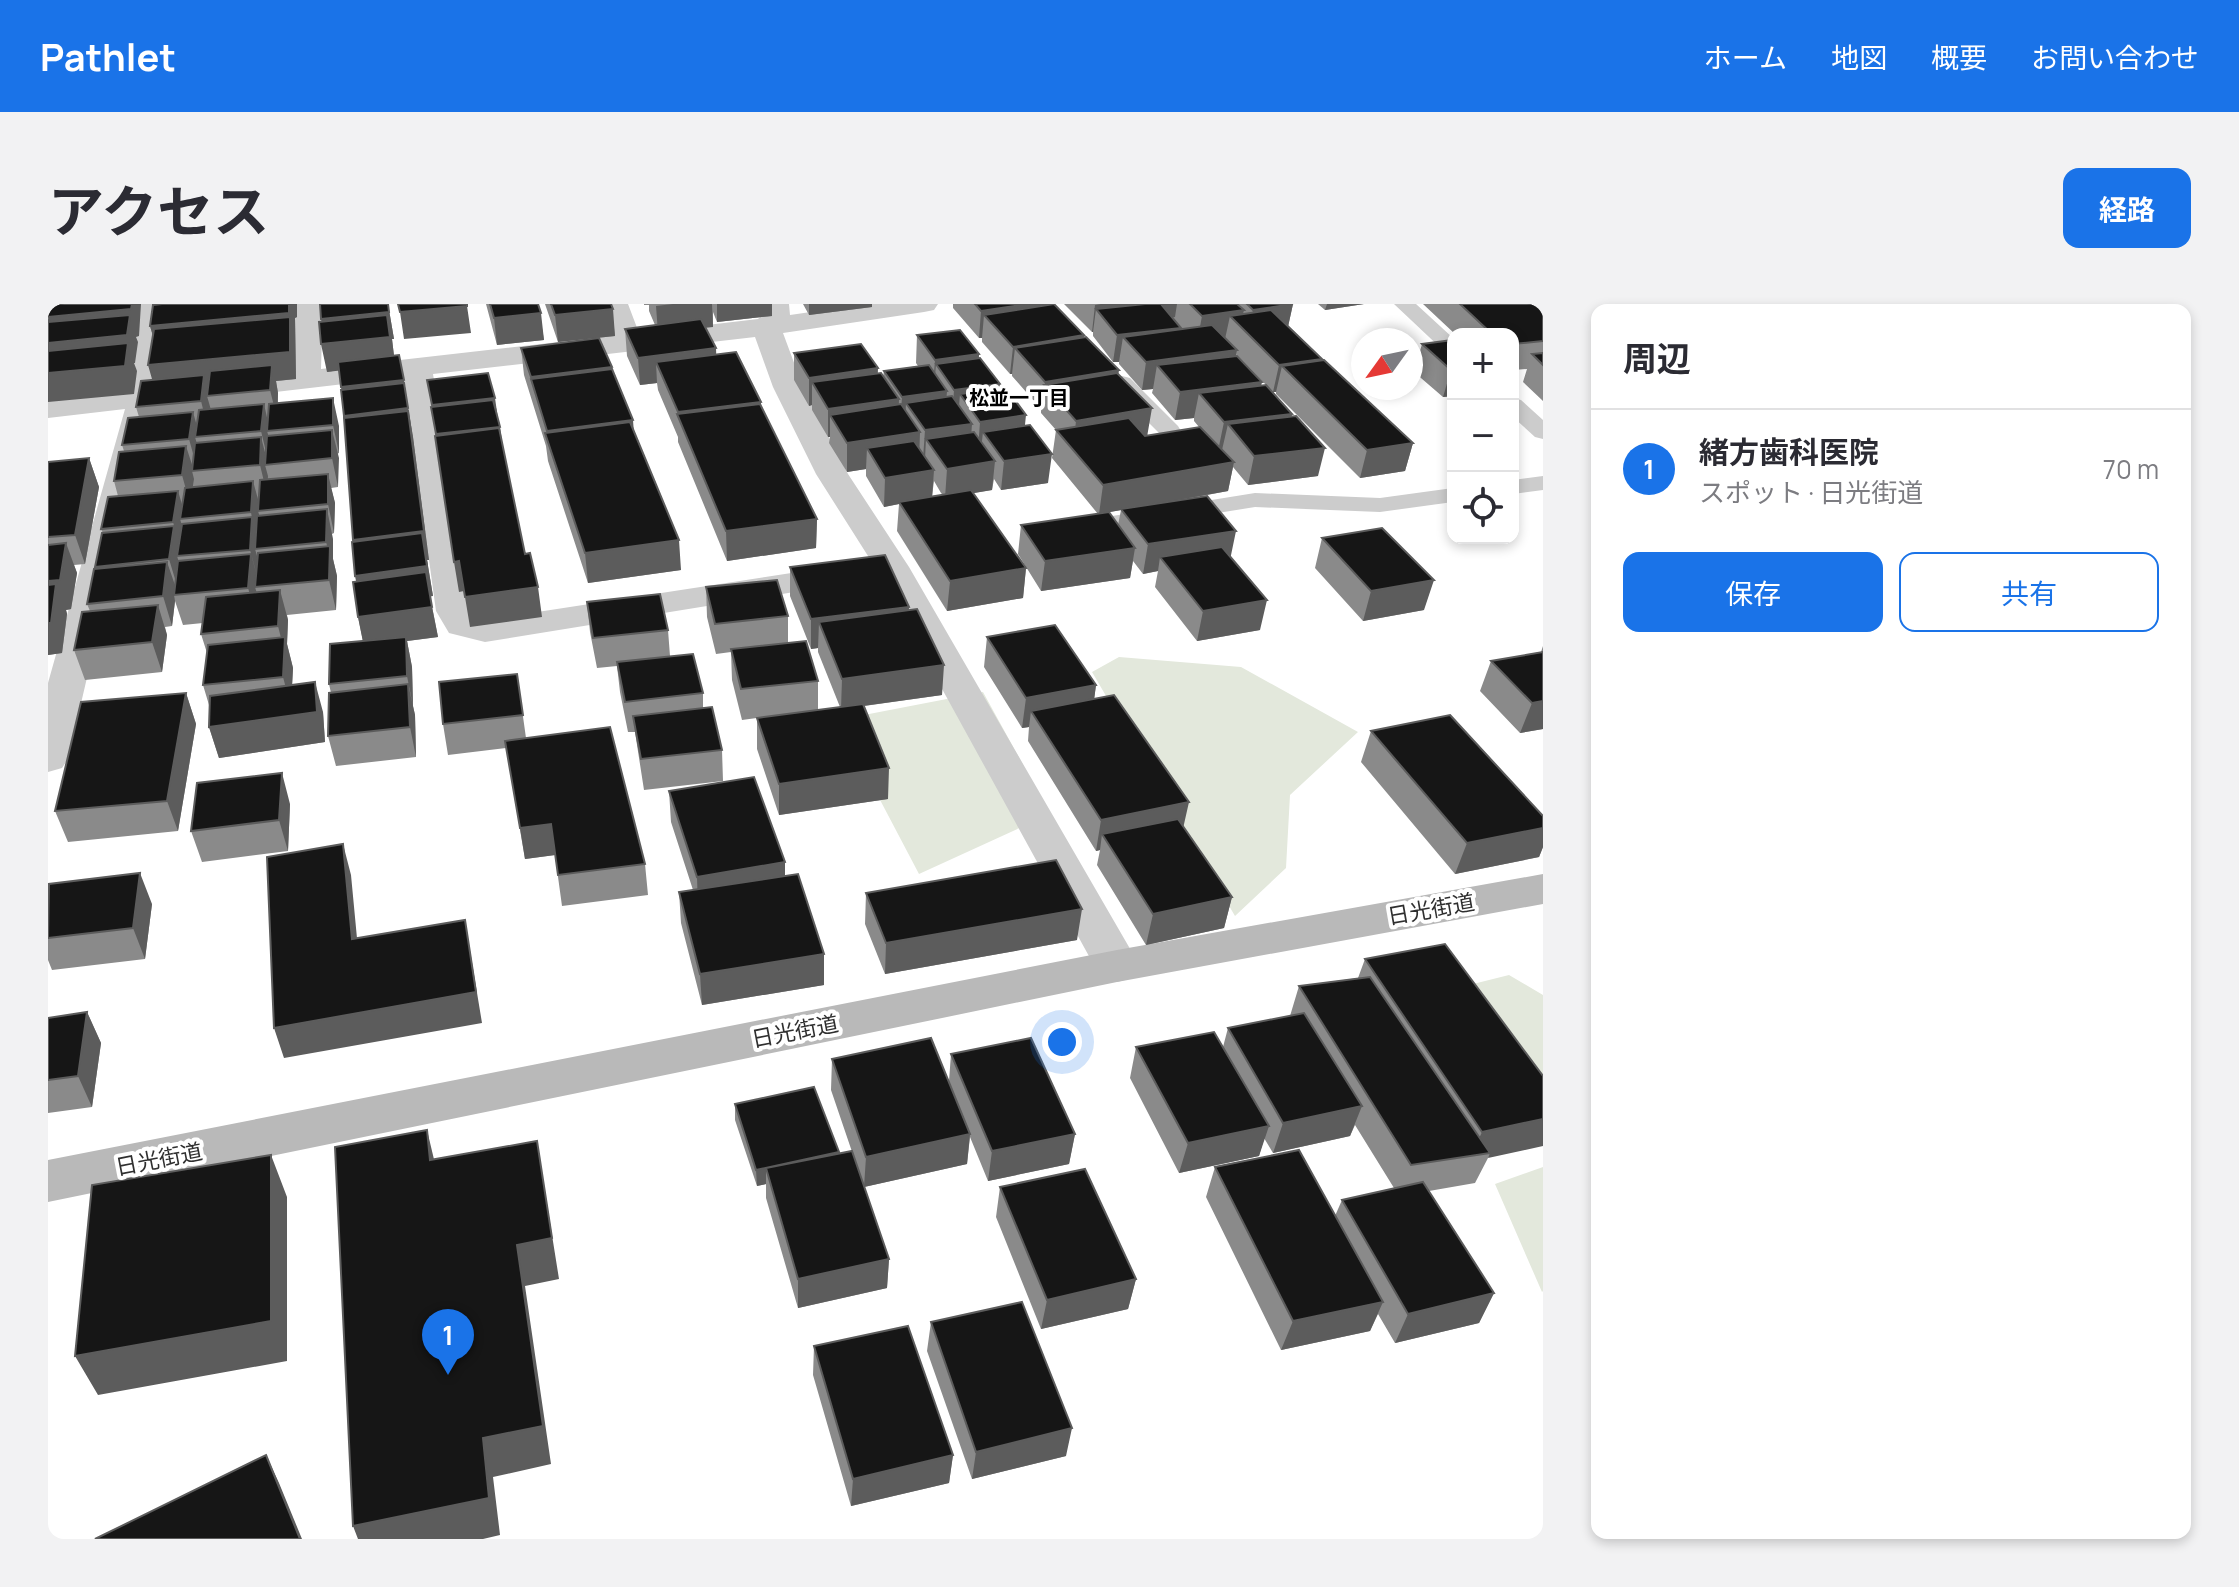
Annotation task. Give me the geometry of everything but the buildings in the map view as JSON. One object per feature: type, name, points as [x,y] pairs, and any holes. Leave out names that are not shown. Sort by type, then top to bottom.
[{"type":"main road","name":"日光街道","points":[[48,1181],[1117,966],[1543,889]]},
{"type":"street","points":[[48,759],[97,562],[143,400],[153,304]]},
{"type":"street","points":[[306,381],[309,304]]},
{"type":"street","points":[[614,304],[629,343]]},
{"type":"street","points":[[48,409],[629,343],[770,316],[924,304]]},
{"type":"street","points":[[770,316],[788,387],[832,474],[892,567],[1117,966]]},
{"type":"street","points":[[417,368],[454,611],[462,625],[485,631],[892,567]]},
{"type":"lane","points":[[1404,304],[1447,343]]},
{"type":"lane","points":[[1107,367],[1170,431]]},
{"type":"lane","points":[[1519,410],[1543,432]]},
{"type":"lane","points":[[1519,486],[1543,483]]},
{"type":"lane","points":[[1106,524],[1255,500],[1380,505],[1447,496]]},
{"type":"shaded area","points":[[1119,657],[1241,667],[1358,732],[1290,795],[1286,868],[1235,916],[1092,672]]},
{"type":"shaded area","points":[[983,692],[1050,814],[919,874],[838,720]]},
{"type":"shaded area","points":[[1509,975],[1543,995],[1543,1089],[1469,985]]},
{"type":"shaded area","points":[[1543,1167],[1543,1291],[1542,1292],[1495,1184]]},
{"type":"place","name":"緒方歯科医院","points":[[448,1375]]},
{"type":"district","name":"松並一丁目","points":[[1019,397]]}]
